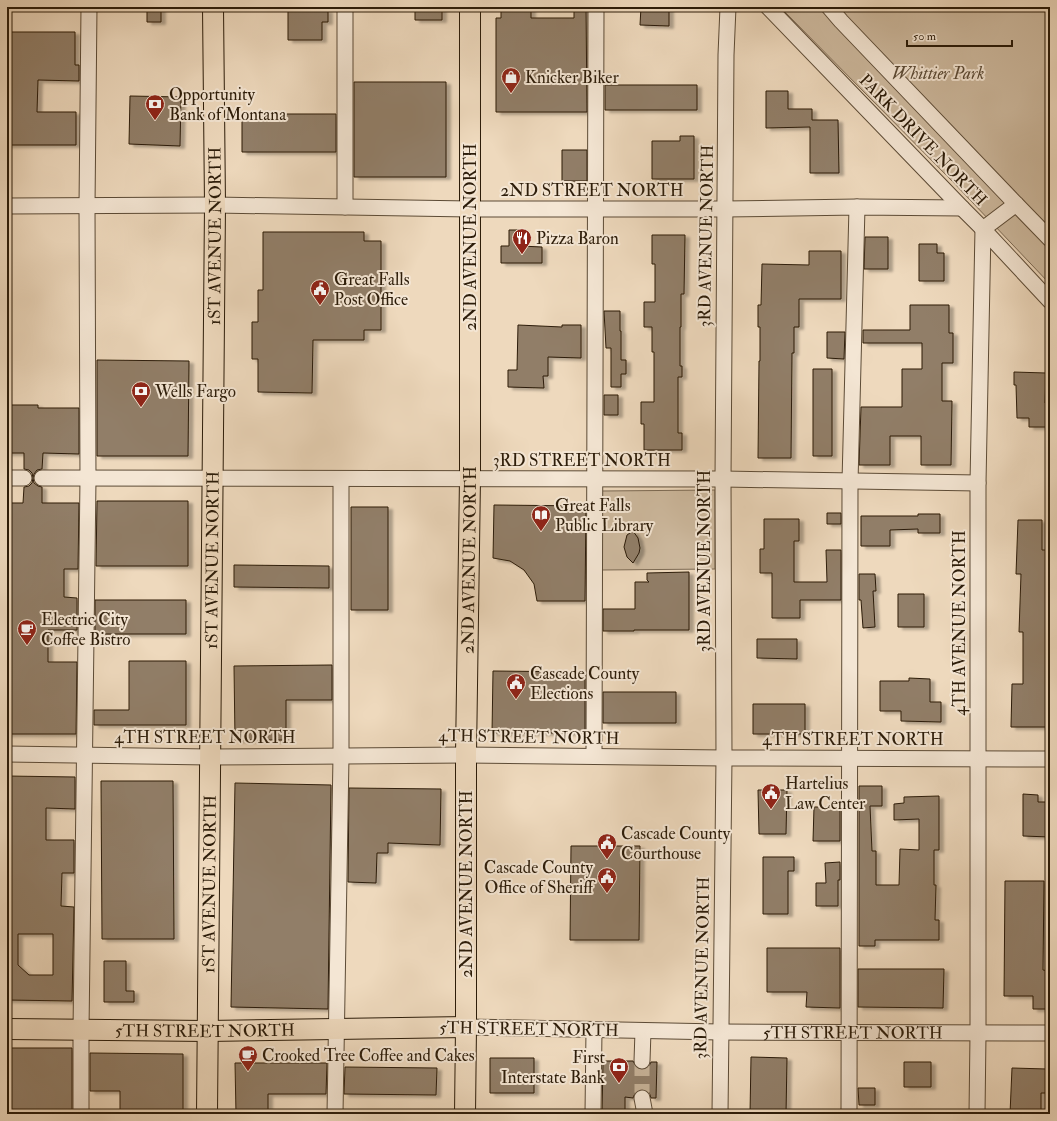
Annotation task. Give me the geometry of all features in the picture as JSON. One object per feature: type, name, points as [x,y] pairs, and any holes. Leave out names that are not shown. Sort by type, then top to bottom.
[{"type":"main road","name":"1ST AVENUE NORTH","points":[[208,1114],[207,1031],[215,205],[213,7]]},
{"type":"main road","name":"2ND AVENUE NORTH","points":[[465,1114],[466,755],[470,478],[470,7]]},
{"type":"main road","name":"5TH STREET NORTH","points":[[7,1029],[207,1031],[466,1028]]},
{"type":"street","points":[[81,1114],[88,479],[87,206],[89,7]]},
{"type":"street","points":[[345,7],[345,207]]},
{"type":"street","points":[[594,756],[596,7]]},
{"type":"street","name":"3RD AVENUE NORTH","points":[[720,1114],[724,758],[723,479],[728,7]]},
{"type":"street","name":"PARK DRIVE NORTH","points":[[768,7],[983,229],[1050,301]]},
{"type":"street","points":[[829,7],[841,22],[1050,239]]},
{"type":"street","points":[[983,229],[1016,204]]},
{"type":"street","name":"2ND STREET NORTH","points":[[7,206],[215,205],[470,209],[725,209],[857,207],[962,208]]},
{"type":"street","points":[[849,1114],[850,482],[857,207]]},
{"type":"street","name":"4TH AVENUE NORTH","points":[[977,1114],[978,483],[983,229]]},
{"type":"street","points":[[7,478],[24,478]]},
{"type":"street","name":"3RD STREET NORTH","points":[[42,478],[723,479],[978,483]]},
{"type":"street","points":[[335,1114],[341,756],[342,479]]},
{"type":"street","name":"4TH STREET NORTH","points":[[7,754],[210,757],[466,755],[724,758],[1050,759]]},
{"type":"street","name":"5TH STREET NORTH","points":[[466,1028],[720,1032],[978,1034],[1050,1033]]},
{"type":"street","points":[[593,1114],[594,1030]]},
{"type":"street","points":[[642,1062],[643,1031]]},
{"type":"street","points":[[642,1098],[645,1114]]},
{"type":"green space","name":"Whittier Park","points":[[780,7],[1050,7],[1050,284],[953,182]]},
{"type":"green space","points":[[715,490],[715,569],[602,570],[601,491]]},
{"type":"building","points":[[147,7],[161,7],[161,22],[147,22]]},
{"type":"building","points":[[288,7],[322,7],[322,10],[328,10],[328,22],[322,22],[322,40],[288,40]]},
{"type":"building","points":[[415,7],[442,7],[442,20],[415,20]]},
{"type":"building","points":[[501,7],[531,7],[531,18],[574,18],[574,7],[586,7],[587,112],[496,112],[496,18],[501,18]]},
{"type":"building","points":[[641,7],[669,7],[669,26],[640,25]]},
{"type":"building","points":[[7,32],[75,32],[75,65],[79,65],[79,81],[38,80],[37,112],[76,112],[76,145],[7,145]]},
{"type":"building","points":[[354,82],[446,82],[446,177],[354,177]]},
{"type":"building","points":[[605,85],[697,85],[697,110],[605,110]]},
{"type":"building","points":[[766,91],[788,91],[788,109],[812,109],[812,120],[838,120],[839,173],[810,173],[810,127],[766,128]]},
{"type":"building","name":"Opportunity Bank of Montana","points":[[130,96],[181,97],[180,146],[129,144]]},
{"type":"building","points":[[242,114],[336,114],[336,152],[242,152]]},
{"type":"building","points":[[680,136],[694,136],[694,179],[652,179],[652,141],[680,141]]},
{"type":"building","points":[[562,150],[587,150],[587,181],[562,181]]},
{"type":"building","name":"Pizza Baron","points":[[509,230],[520,230],[520,246],[542,247],[542,263],[501,263],[501,246],[509,246]]},
{"type":"building","name":"Great Falls Post Office","points":[[263,232],[364,232],[364,241],[381,241],[381,330],[364,330],[364,340],[313,340],[312,393],[258,392],[258,359],[252,359],[252,322],[258,322],[258,290],[263,290]]},
{"type":"building","points":[[652,235],[685,235],[684,294],[681,294],[680,327],[680,366],[682,366],[682,377],[678,377],[678,433],[682,433],[682,450],[644,450],[644,424],[641,424],[641,402],[654,402],[654,352],[652,352],[652,327],[644,327],[644,302],[655,302],[655,264],[652,264]]},
{"type":"building","points":[[865,237],[888,237],[888,269],[864,269]]},
{"type":"building","points":[[919,244],[937,244],[937,253],[944,253],[944,281],[919,281]]},
{"type":"building","points":[[809,251],[841,251],[841,299],[799,299],[799,327],[794,327],[794,353],[792,353],[791,458],[758,458],[760,327],[758,327],[758,305],[761,305],[762,264],[809,265]]},
{"type":"building","points":[[910,305],[949,305],[949,333],[953,333],[953,363],[942,363],[942,401],[952,401],[951,465],[921,465],[921,436],[890,436],[890,465],[859,465],[861,407],[902,407],[902,369],[922,369],[922,343],[863,343],[863,330],[910,330]]},
{"type":"building","points":[[604,311],[620,311],[621,360],[626,360],[626,374],[621,374],[621,387],[611,387],[611,348],[606,348]]},
{"type":"building","points":[[518,325],[562,327],[562,325],[581,325],[581,358],[548,357],[548,376],[543,376],[544,388],[508,387],[508,370],[517,370]]},
{"type":"building","points":[[827,332],[845,332],[844,359],[827,358]]},
{"type":"building","name":"Wells Fargo","points":[[97,360],[189,361],[188,456],[97,456]]},
{"type":"building","points":[[813,369],[832,369],[832,456],[813,456]]},
{"type":"building","points":[[1014,372],[1046,373],[1045,403],[1050,403],[1050,427],[1029,427],[1029,418],[1017,418]]},
{"type":"building","points":[[604,395],[618,395],[618,415],[604,415]]},
{"type":"building","points":[[7,405],[38,405],[38,408],[79,408],[79,454],[43,453],[42,469],[37,470],[33,478],[32,473],[29,470],[24,469],[24,453],[7,453]]},
{"type":"building","points":[[33,478],[34,483],[42,487],[42,503],[79,503],[78,569],[64,569],[64,597],[77,598],[77,630],[48,630],[48,662],[77,662],[76,734],[7,734],[7,503],[23,503],[24,487],[29,486],[32,483]]},
{"type":"building","points":[[97,501],[188,501],[188,566],[96,566]]},
{"type":"building","name":"Great Falls Public Library","points":[[494,505],[586,506],[585,601],[537,601],[534,584],[524,570],[510,561],[493,558]]},
{"type":"building","points":[[351,507],[388,507],[388,610],[351,610]]},
{"type":"building","points":[[827,513],[841,513],[841,524],[827,524]]},
{"type":"building","points":[[918,514],[940,514],[940,533],[918,533],[918,529],[890,530],[890,546],[861,546],[861,516],[918,516]]},
{"type":"building","points":[[764,519],[799,519],[799,541],[794,541],[794,582],[827,582],[826,550],[841,550],[841,600],[800,600],[800,618],[772,618],[772,573],[760,573],[760,549],[764,549]]},
{"type":"building","points":[[1018,520],[1042,520],[1042,550],[1050,550],[1050,632],[1048,632],[1048,684],[1050,685],[1050,727],[1011,727],[1012,684],[1023,684],[1023,632],[1019,632],[1021,574],[1016,574]]},
{"type":"building","points":[[633,531],[638,538],[640,548],[639,553],[633,563],[627,557],[624,547],[627,535]]},
{"type":"building","points":[[234,565],[329,566],[329,588],[234,587]]},
{"type":"building","points":[[689,572],[689,630],[603,631],[603,609],[635,609],[635,582],[649,582],[647,580],[647,573]]},
{"type":"building","points":[[859,574],[875,574],[876,591],[873,591],[875,627],[863,628],[861,600],[859,600]]},
{"type":"building","points":[[898,594],[924,594],[924,627],[898,627]]},
{"type":"building","points":[[95,600],[186,600],[186,634],[95,634]]},
{"type":"building","points":[[757,639],[797,639],[797,659],[757,658]]},
{"type":"building","points":[[129,661],[186,661],[186,725],[94,725],[94,710],[129,710]]},
{"type":"building","points":[[332,665],[332,700],[286,700],[286,740],[235,740],[234,666]]},
{"type":"building","points":[[493,671],[585,672],[585,733],[492,733]]},
{"type":"building","points":[[909,678],[930,679],[930,702],[941,702],[941,722],[901,721],[901,711],[880,711],[880,681],[909,681]]},
{"type":"building","points":[[603,692],[676,692],[676,723],[603,723]]},
{"type":"building","points":[[753,704],[805,704],[805,734],[753,734]]},
{"type":"building","points":[[7,776],[75,777],[75,809],[46,808],[46,840],[74,840],[74,873],[62,873],[61,906],[74,907],[72,1001],[7,1000]],"holes":[[[18,934],[53,934],[53,975],[29,975],[18,965]]]},
{"type":"building","points":[[101,781],[173,781],[174,939],[102,939]]},
{"type":"building","points":[[235,783],[331,785],[328,1009],[231,1007]]},
{"type":"building","points":[[859,786],[882,786],[882,806],[870,806],[872,851],[876,851],[876,885],[899,885],[900,849],[919,850],[919,819],[894,820],[894,804],[904,803],[904,797],[939,796],[939,850],[934,850],[934,885],[936,885],[935,920],[939,920],[939,940],[875,940],[875,946],[859,946]]},
{"type":"building","points":[[349,788],[441,789],[440,845],[388,843],[388,853],[377,853],[376,883],[348,882]]},
{"type":"building","points":[[758,790],[787,790],[786,834],[759,834]]},
{"type":"building","points":[[1023,794],[1038,795],[1038,802],[1050,802],[1050,837],[1023,836]]},
{"type":"building","points":[[814,807],[840,807],[840,841],[813,841]]},
{"type":"building","points":[[571,846],[640,846],[639,940],[570,940]]},
{"type":"building","points":[[763,857],[794,857],[794,871],[788,871],[788,914],[763,914]]},
{"type":"building","points":[[840,862],[838,906],[816,906],[816,883],[826,883],[825,863]]},
{"type":"building","points":[[1005,881],[1044,881],[1043,970],[1050,971],[1050,1009],[1033,1009],[1033,996],[1004,996]]},
{"type":"building","points":[[767,948],[840,948],[840,1008],[806,1007],[807,992],[767,992]]},
{"type":"building","points":[[104,961],[126,961],[126,991],[134,991],[134,1002],[104,1002]]},
{"type":"building","points":[[858,969],[944,969],[943,1008],[858,1007]]},
{"type":"building","points":[[7,1048],[72,1048],[72,1114],[7,1114]]},
{"type":"building","points":[[90,1053],[183,1054],[183,1114],[120,1114],[120,1091],[90,1091]]},
{"type":"building","points":[[751,1057],[787,1058],[786,1114],[750,1114]]},
{"type":"building","points":[[490,1058],[534,1058],[534,1093],[490,1093]]},
{"type":"building","points":[[603,1061],[633,1061],[637,1068],[642,1070],[646,1069],[651,1062],[657,1062],[656,1098],[651,1098],[649,1092],[645,1089],[640,1089],[636,1091],[633,1098],[625,1097],[625,1114],[602,1114]]},
{"type":"building","points":[[904,1062],[931,1062],[931,1087],[904,1087]]},
{"type":"building","points":[[235,1063],[327,1063],[326,1094],[268,1094],[268,1111],[260,1112],[260,1114],[236,1114]]},
{"type":"building","points":[[345,1067],[437,1068],[436,1095],[344,1094]]},
{"type":"building","points":[[1012,1068],[1047,1069],[1047,1093],[1041,1093],[1041,1114],[1010,1114]]},
{"type":"building","points":[[858,1088],[875,1088],[875,1105],[859,1105]]},
{"type":"tunnel","points":[[642,1061],[642,1098]]},
{"type":"place","name":"Knicker Biker","points":[[511,94]]},
{"type":"place","name":"Opportunity Bank of Montana","points":[[155,121]]},
{"type":"place","name":"Pizza Baron","points":[[522,255]]},
{"type":"place","name":"Great Falls Post Office","points":[[320,306]]},
{"type":"place","name":"Wells Fargo","points":[[141,408]]},
{"type":"place","name":"Great Falls Public Library","points":[[541,532]]},
{"type":"place","name":"Electric City Coffee Bistro","points":[[27,646]]},
{"type":"place","name":"Cascade County Elections","points":[[516,700]]},
{"type":"place","name":"Hartelius Law Center","points":[[771,810]]},
{"type":"place","name":"Cascade County Courthouse","points":[[607,860]]},
{"type":"place","name":"Cascade County Office of Sheriff","points":[[607,894]]},
{"type":"place","name":"Crooked Tree Coffee and Cakes","points":[[248,1072]]},
{"type":"place","name":"First Interstate Bank","points":[[619,1084]]}]
